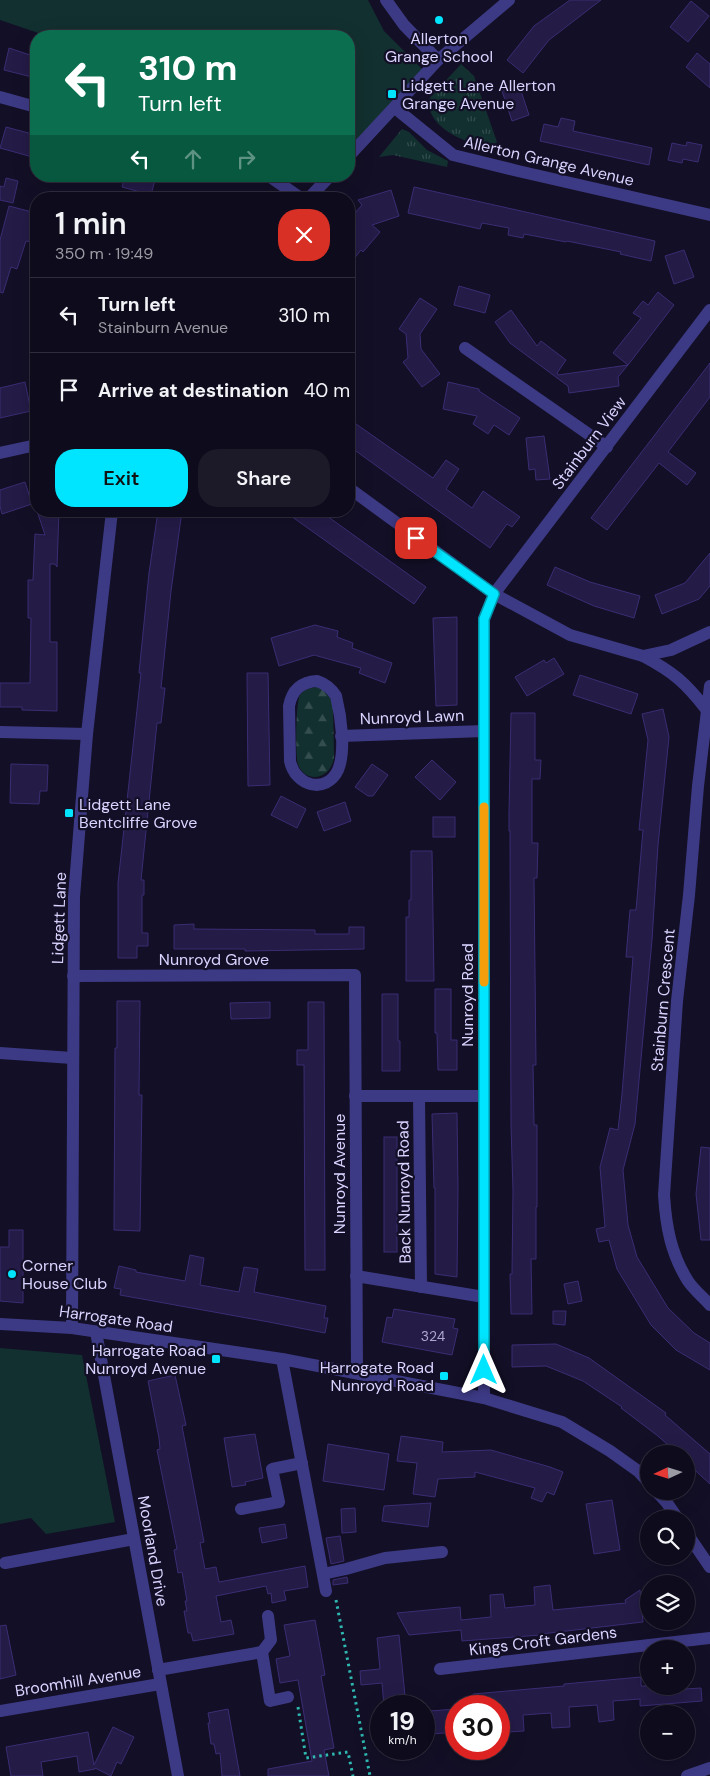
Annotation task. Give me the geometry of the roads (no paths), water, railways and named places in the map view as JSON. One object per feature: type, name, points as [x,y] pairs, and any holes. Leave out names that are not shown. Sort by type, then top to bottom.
[{"type":"street","points":[[386,0],[394,6],[404,25],[438,60]]},
{"type":"street","points":[[355,150],[438,60],[509,0]]},
{"type":"street","points":[[0,97],[30,105]]},
{"type":"street","name":"Allerton Grange Avenue","points":[[395,108],[453,154],[518,171],[710,215]]},
{"type":"street","points":[[278,182],[292,192]]},
{"type":"street","points":[[315,192],[324,182]]},
{"type":"street","name":"Stainburn View","points":[[494,594],[710,310]]},
{"type":"street","points":[[465,348],[607,447]]},
{"type":"street","points":[[0,453],[30,446]]},
{"type":"street","points":[[355,492],[494,594],[570,635],[643,656],[668,669],[688,686],[706,709]]},
{"type":"street","name":"Lidgett Lane","points":[[72,1328],[74,897],[87,734],[111,517]]},
{"type":"street","name":"Nunroyd Road","points":[[484,1398],[484,619],[494,594]]},
{"type":"street","points":[[643,656],[671,650],[710,632]]},
{"type":"street","name":"Nunroyd Lawn","points":[[317,681],[332,689],[338,704],[341,736],[340,764],[332,778],[326,783],[318,785],[302,782],[292,769],[290,752],[289,706],[290,698],[295,690],[301,685],[317,681]]},
{"type":"street","name":"Stainburn Crescent","points":[[710,686],[706,709],[678,1001],[664,1194],[666,1222],[674,1254],[689,1283],[710,1305]]},
{"type":"street","name":"Nunroyd Lawn","points":[[341,736],[484,731]]},
{"type":"street","points":[[0,732],[87,734]]},
{"type":"street","name":"Nunroyd Grove","points":[[73,976],[355,975]]},
{"type":"street","name":"Nunroyd Avenue","points":[[355,975],[357,1373]]},
{"type":"street","points":[[0,1053],[72,1058]]},
{"type":"street","points":[[355,1096],[484,1096]]},
{"type":"street","name":"Back Nunroyd Road","points":[[419,1096],[422,1287]]},
{"type":"street","points":[[356,1276],[484,1297]]},
{"type":"street","name":"Harrogate Road","points":[[0,1324],[72,1328],[282,1359],[484,1398],[562,1422],[610,1451],[640,1474]]},
{"type":"street","name":"Moorland Drive","points":[[96,1332],[178,1776]]},
{"type":"street","points":[[282,1359],[326,1591]]},
{"type":"street","points":[[241,1509],[279,1502],[272,1469],[302,1463]]},
{"type":"street","points":[[664,1500],[672,1510]]},
{"type":"street","points":[[5,1564],[134,1539]]},
{"type":"street","points":[[695,1545],[710,1567]]},
{"type":"street","points":[[323,1574],[346,1570],[385,1558],[442,1552]]},
{"type":"street","points":[[158,1670],[262,1652],[271,1640],[268,1616]]},
{"type":"street","name":"Kings Croft Gardens","points":[[440,1669],[710,1638]]},
{"type":"street","points":[[262,1652],[270,1701],[288,1697]]},
{"type":"street","name":"Broomhill Avenue","points":[[0,1711],[160,1684]]},
{"type":"street","points":[[687,1776],[710,1768]]},
{"type":"place","name":"Allerton Grange School","points":[[439,20]]},
{"type":"place","name":"Lidgett Lane Allerton Grange Avenue","points":[[392,94]]},
{"type":"place","name":"Lidgett Lane Bentcliffe Grove","points":[[69,813]]},
{"type":"place","name":"Corner House Club","points":[[12,1274]]},
{"type":"place","name":"Harrogate Road Nunroyd Avenue","points":[[216,1359]]},
{"type":"place","name":"Harrogate Road Nunroyd Road","points":[[444,1376]]}]
